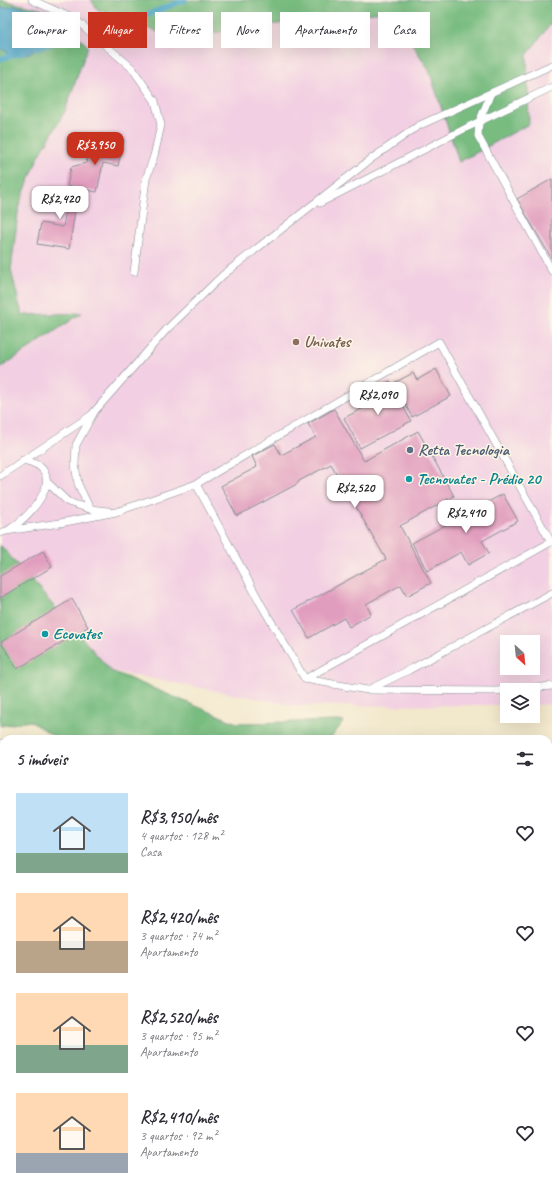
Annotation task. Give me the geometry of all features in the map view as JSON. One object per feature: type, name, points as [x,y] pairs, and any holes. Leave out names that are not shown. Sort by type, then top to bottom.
[{"type":"lane","points":[[32,0],[76,20],[132,68],[155,101],[161,125],[154,156],[146,179],[134,272]]},
{"type":"lane","points":[[90,509],[78,484],[75,464],[76,445],[94,412],[167,329],[223,275],[371,158],[418,126],[552,65]]},
{"type":"lane","points":[[305,211],[479,122],[552,87]]},
{"type":"lane","points":[[491,92],[479,122],[478,136],[552,271]]},
{"type":"lane","points":[[2,531],[60,523],[116,512],[196,484],[439,342],[551,542],[305,679]]},
{"type":"lane","points":[[0,476],[94,412]]},
{"type":"lane","points":[[23,460],[37,464],[46,475],[48,482],[68,502],[90,509],[116,512]]},
{"type":"lane","points":[[2,531],[18,524],[29,514],[39,500],[48,482]]},
{"type":"lane","points":[[196,484],[258,599],[305,679],[367,690],[500,691]]},
{"type":"lane","points":[[367,690],[409,670],[552,593]]},
{"type":"lane","points":[[540,687],[552,686]]},
{"type":"shaded area","name":"Univates","points":[[4,0],[552,0],[552,704],[540,705],[540,683],[500,683],[500,705],[296,706],[111,671],[0,545],[0,368],[81,313],[22,315],[11,270],[19,205],[38,158],[47,48],[80,48],[80,12],[50,12]]},
{"type":"green space","points":[[0,0],[51,12],[12,12],[12,48],[80,48],[80,39],[88,46],[65,111],[38,158],[19,205],[11,270],[22,315],[82,313],[0,368]]},
{"type":"green space","points":[[91,0],[552,0],[552,22],[527,55],[529,124],[459,162],[429,70],[415,48],[430,48],[430,12],[391,11],[370,13],[370,12],[280,12],[280,24],[272,25],[272,12],[221,12],[221,32],[213,33],[213,12],[155,12],[155,31],[147,28],[147,12],[103,12],[98,10]]},
{"type":"green space","points":[[0,545],[111,671],[237,723],[344,721],[333,735],[52,735],[30,721],[0,726]]},
{"type":"water","points":[[15,6],[40,12],[12,12],[12,48],[39,48],[27,54],[10,54],[0,48],[0,8]]},
{"type":"building","points":[[113,137],[124,140],[118,166],[103,163],[97,192],[67,186],[71,167],[86,163],[90,144],[111,148]]},
{"type":"building","points":[[552,179],[552,259],[517,199]]},
{"type":"building","points":[[52,188],[78,192],[69,249],[37,244],[41,223],[63,227],[66,210],[49,207]]},
{"type":"building","points":[[436,369],[451,396],[412,417],[394,383],[413,373],[417,380]]},
{"type":"building","points":[[390,381],[411,421],[360,448],[344,418],[377,401],[371,391]]},
{"type":"building","points":[[334,409],[364,461],[418,431],[454,496],[400,526],[431,583],[407,596],[401,585],[366,604],[371,614],[349,627],[344,618],[309,638],[293,610],[386,559],[331,464],[237,516],[221,486],[257,467],[252,456],[275,444],[281,455],[316,437],[308,424]]},
{"type":"building","points":[[503,494],[518,521],[482,541],[489,553],[468,565],[461,552],[427,571],[412,543]]},
{"type":"building","points":[[43,551],[52,567],[0,598],[0,576]]},
{"type":"building","name":"Ecovates","points":[[72,599],[88,627],[17,669],[1,642]]},
{"type":"waterway","points":[[147,15],[185,0]]},
{"type":"waterway","points":[[0,59],[24,52]]},
{"type":"place","name":"Univates","points":[[296,342]]},
{"type":"place","name":"Retta Tecnologia","points":[[410,450]]},
{"type":"place","name":"Tecnovates - Prédio 20","points":[[409,479]]},
{"type":"place","name":"Ecovates","points":[[45,634]]}]
